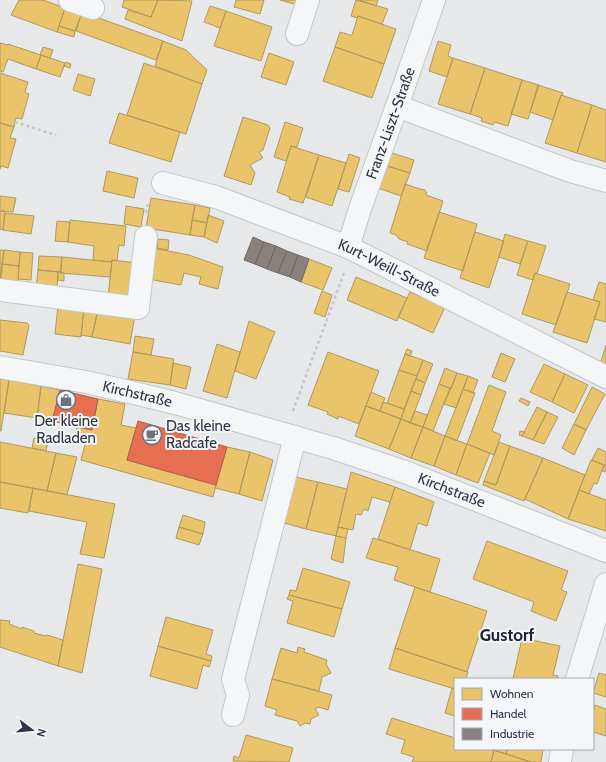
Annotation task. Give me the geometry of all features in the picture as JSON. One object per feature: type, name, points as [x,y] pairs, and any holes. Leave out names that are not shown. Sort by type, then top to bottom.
[{"type":"street","points":[[70,0],[93,8]]},
{"type":"street","points":[[297,34],[308,0]]},
{"type":"street","name":"Franz-Liszt-Straße","points":[[348,247],[361,206],[434,0]]},
{"type":"street","points":[[397,106],[570,171],[606,181]]},
{"type":"street","name":"Kurt-Weill-Straße","points":[[163,183],[216,197],[348,247],[606,376]]},
{"type":"street","points":[[0,290],[138,308],[146,237]]},
{"type":"street","name":"Kirchstraße","points":[[0,367],[86,382],[134,393],[296,436],[405,472],[606,551]]},
{"type":"street","points":[[233,715],[238,695],[232,679],[296,436]]},
{"type":"street","points":[[577,678],[606,584]]},
{"type":"street","points":[[560,762],[562,750]]},
{"type":"path","points":[[15,122],[56,135]]},
{"type":"path","points":[[146,237],[144,229],[151,188],[163,183]]},
{"type":"path","points":[[296,436],[290,419],[344,273],[348,247]]},
{"type":"building: Wohnen","points":[[19,0],[43,0],[65,8],[57,32],[11,15]]},
{"type":"building: Wohnen","points":[[124,0],[158,0],[151,17],[122,7]]},
{"type":"building: Wohnen","points":[[158,0],[192,1],[182,41],[125,19],[128,10],[151,17]]},
{"type":"building: Wohnen","points":[[236,0],[264,0],[260,14],[234,7]]},
{"type":"building: Wohnen","points":[[280,0],[300,0],[298,5]]},
{"type":"building: Wohnen","points":[[356,0],[388,9],[382,24],[358,16],[357,18],[351,16]]},
{"type":"building: Wohnen","points":[[359,0],[378,0],[376,6]]},
{"type":"building: Wohnen","points":[[210,6],[226,11],[220,28],[204,22]]},
{"type":"building: Wohnen","points":[[65,8],[82,12],[75,31],[59,26]]},
{"type":"building: Wohnen","points":[[226,11],[272,27],[261,61],[214,46]]},
{"type":"building: Wohnen","points":[[82,12],[163,41],[156,60],[76,31]]},
{"type":"building: Wohnen","points":[[358,16],[396,29],[384,64],[335,47],[340,32],[352,35]]},
{"type":"building: Wohnen","points":[[59,26],[75,31],[74,37],[57,32]]},
{"type":"building: Wohnen","points":[[163,41],[186,50],[207,70],[202,84],[155,66]]},
{"type":"building: Wohnen","points":[[438,41],[451,45],[448,56],[453,58],[447,77],[429,71]]},
{"type":"building: Wohnen","points":[[0,43],[8,44],[41,55],[36,69],[8,59],[3,72],[0,71]]},
{"type":"building: Wohnen","points":[[43,47],[53,50],[50,58],[40,55]]},
{"type":"building: Wohnen","points":[[335,47],[384,64],[372,98],[323,81]]},
{"type":"building: Wohnen","points":[[269,53],[294,62],[286,85],[261,77]]},
{"type":"building: Wohnen","points":[[41,55],[65,63],[60,77],[36,69]]},
{"type":"building: Wohnen","points":[[453,58],[485,68],[470,114],[438,104]]},
{"type":"building: Wohnen","points":[[66,62],[71,64],[70,68],[64,66]]},
{"type":"building: Wohnen","points":[[144,63],[202,84],[186,134],[127,115]]},
{"type":"building: Wohnen","points":[[485,68],[522,80],[508,126],[494,122],[493,125],[481,121],[482,118],[470,114]]},
{"type":"building: Wohnen","points":[[0,73],[28,82],[25,92],[29,94],[22,119],[16,118],[14,127],[0,123]]},
{"type":"building: Wohnen","points":[[78,74],[95,79],[90,96],[73,90]]},
{"type":"building: Wohnen","points":[[522,80],[539,85],[528,119],[511,114]]},
{"type":"building: Wohnen","points":[[538,85],[563,93],[553,120],[530,112]]},
{"type":"building: Wohnen","points":[[561,95],[592,105],[577,153],[545,143]]},
{"type":"building: Wohnen","points":[[592,105],[606,110],[606,162],[577,153]]},
{"type":"building: Wohnen","points":[[119,113],[180,132],[171,162],[109,143]]},
{"type":"building: Wohnen","points":[[243,117],[268,125],[270,128],[263,150],[259,152],[263,158],[250,165],[255,173],[251,185],[224,176]]},
{"type":"building: Wohnen","points":[[285,122],[303,128],[297,147],[291,146],[286,161],[274,157]]},
{"type":"building: Wohnen","points":[[0,123],[14,127],[10,138],[16,139],[8,168],[1,166],[0,169]]},
{"type":"building: Wohnen","points":[[291,146],[319,155],[303,203],[289,199],[290,197],[277,192]]},
{"type":"building: Wohnen","points":[[392,153],[414,160],[410,173],[387,166]]},
{"type":"building: Wohnen","points":[[349,154],[360,158],[349,192],[338,189]]},
{"type":"building: Wohnen","points":[[319,155],[346,163],[332,206],[306,197]]},
{"type":"building: Wohnen","points":[[387,166],[410,173],[401,196],[378,188]]},
{"type":"building: Wohnen","points":[[107,171],[138,178],[134,198],[103,191]]},
{"type":"building: Wohnen","points":[[405,184],[423,190],[424,189],[427,193],[425,194],[426,195],[443,201],[427,251],[407,244],[408,242],[399,239],[396,235],[390,233]]},
{"type":"building: Wohnen","points":[[0,196],[16,198],[13,212],[0,211]]},
{"type":"building: Wohnen","points":[[151,198],[195,205],[190,235],[146,228]]},
{"type":"building: Wohnen","points":[[195,205],[210,208],[207,223],[192,220]]},
{"type":"building: Wohnen","points":[[126,206],[144,209],[141,227],[124,224]]},
{"type":"building: Wohnen","points":[[0,211],[5,211],[3,230],[0,229]]},
{"type":"building: Wohnen","points":[[439,212],[477,224],[463,271],[424,258]]},
{"type":"building: Wohnen","points":[[5,213],[34,216],[31,234],[3,230]]},
{"type":"building: Wohnen","points":[[208,215],[224,221],[217,243],[204,237]]},
{"type":"building: Wohnen","points":[[70,220],[126,226],[124,246],[119,245],[117,261],[112,260],[112,262],[93,260],[94,246],[68,242]]},
{"type":"building: Wohnen","points":[[192,220],[207,223],[204,237],[190,235]]},
{"type":"building: Wohnen","points":[[57,221],[70,222],[68,242],[55,241]]},
{"type":"building: Wohnen","points":[[475,232],[504,241],[489,288],[460,278]]},
{"type":"building: Wohnen","points":[[505,234],[528,241],[520,264],[499,257]]},
{"type":"building: Wohnen","points":[[158,239],[169,240],[168,250],[157,248]]},
{"type":"building: Wohnen","points":[[528,241],[546,246],[537,274],[535,273],[533,280],[517,275]]},
{"type":"building: Wohnen","points":[[153,248],[189,255],[223,267],[218,289],[199,284],[201,277],[184,273],[181,285],[148,279]]},
{"type":"building: Wohnen","points":[[0,250],[4,250],[1,278],[0,278]]},
{"type":"building: Wohnen","points":[[4,250],[20,252],[19,266],[2,264]]},
{"type":"building: Wohnen","points":[[20,252],[33,253],[31,280],[18,279]]},
{"type":"building: Wohnen","points":[[39,256],[62,257],[61,272],[38,270]]},
{"type":"building: Wohnen","points":[[62,257],[112,262],[110,277],[60,273]]},
{"type":"building: Wohnen","points":[[309,259],[332,268],[323,290],[301,282]]},
{"type":"building: Wohnen","points":[[112,260],[138,263],[135,300],[108,297]]},
{"type":"building: Wohnen","points":[[2,264],[19,266],[18,283],[0,281]]},
{"type":"building: Wohnen","points":[[38,270],[58,272],[57,291],[36,289]]},
{"type":"building: Wohnen","points":[[58,272],[64,273],[64,281],[58,280]]},
{"type":"building: Wohnen","points":[[535,273],[570,284],[556,325],[522,314]]},
{"type":"building: Wohnen","points":[[356,277],[407,298],[397,321],[347,300]]},
{"type":"building: Wohnen","points":[[599,282],[606,284],[606,322],[594,319],[600,302],[593,300]]},
{"type":"building: Wohnen","points":[[322,291],[332,295],[325,317],[314,313]]},
{"type":"building: Wohnen","points":[[410,292],[445,307],[433,333],[398,317]]},
{"type":"building: Wohnen","points":[[567,292],[600,302],[587,343],[553,332]]},
{"type":"building: Wohnen","points":[[58,305],[84,308],[81,337],[55,334]]},
{"type":"building: Wohnen","points":[[84,308],[98,310],[92,337],[81,335]]},
{"type":"building: Wohnen","points":[[98,309],[135,315],[130,344],[92,337]]},
{"type":"building: Wohnen","points":[[0,320],[27,323],[29,325],[23,355],[0,351]]},
{"type":"building: Wohnen","points":[[249,321],[275,332],[256,379],[235,371]]},
{"type":"building: Wohnen","points":[[135,336],[154,339],[151,355],[133,352]]},
{"type":"building: Wohnen","points":[[217,344],[240,352],[227,398],[203,391]]},
{"type":"building: Wohnen","points":[[606,345],[606,366],[600,365]]},
{"type":"building: Wohnen","points":[[407,349],[412,351],[410,356],[405,354]]},
{"type":"building: Wohnen","points":[[133,352],[174,359],[170,385],[128,379]]},
{"type":"building: Wohnen","points":[[328,352],[379,371],[359,424],[338,416],[338,419],[327,414],[328,412],[308,405]]},
{"type":"building: Wohnen","points":[[501,353],[515,359],[505,382],[492,377]]},
{"type":"building: Wohnen","points":[[405,354],[423,360],[417,376],[399,370]]},
{"type":"building: Wohnen","points":[[423,360],[433,364],[425,383],[416,379]]},
{"type":"building: Wohnen","points":[[173,363],[191,367],[186,389],[170,385]]},
{"type":"building: Wohnen","points":[[544,364],[565,374],[552,402],[530,392]]},
{"type":"building: Wohnen","points":[[445,368],[457,373],[451,389],[439,384]]},
{"type":"building: Wohnen","points":[[399,370],[417,376],[404,409],[387,403]]},
{"type":"building: Wohnen","points":[[457,373],[468,376],[456,408],[444,404]]},
{"type":"building: Wohnen","points":[[565,374],[588,385],[574,413],[552,402]]},
{"type":"building: Wohnen","points":[[468,376],[478,380],[473,393],[463,389]]},
{"type":"building: Wohnen","points":[[0,379],[9,380],[1,431],[0,431]]},
{"type":"building: Wohnen","points":[[416,379],[425,383],[421,395],[411,391]]},
{"type":"building: Wohnen","points":[[9,380],[41,386],[37,418],[4,413]]},
{"type":"building: Wohnen","points":[[439,384],[450,388],[433,431],[423,427]]},
{"type":"building: Wohnen","points":[[489,385],[506,392],[492,431],[501,435],[494,455],[467,444]]},
{"type":"building: Wohnen","points":[[41,386],[60,390],[53,421],[37,418]]},
{"type":"building: Wohnen","points":[[592,387],[605,394],[586,430],[574,424]]},
{"type":"building: Wohnen","points":[[463,389],[475,393],[457,441],[445,436]]},
{"type":"building: Wohnen","points":[[411,391],[421,395],[410,423],[401,419]]},
{"type":"building: Wohnen","points":[[371,392],[385,398],[380,411],[366,406]]},
{"type":"building: Wohnen","points":[[521,398],[530,402],[528,406],[519,401]]},
{"type":"building: Wohnen","points":[[98,399],[125,404],[121,425],[136,428],[127,460],[216,485],[213,497],[81,460],[86,440],[75,438],[77,427],[92,430]]},
{"type":"building: Wohnen","points":[[383,402],[404,409],[401,419],[380,411]]},
{"type":"building: Wohnen","points":[[366,406],[401,419],[389,449],[355,436]]},
{"type":"building: Wohnen","points":[[537,407],[547,412],[533,440],[522,436]]},
{"type":"building: Wohnen","points":[[415,411],[427,415],[423,427],[410,423]]},
{"type":"building: Wohnen","points":[[547,412],[558,417],[544,444],[533,440]]},
{"type":"building: Wohnen","points":[[401,419],[423,427],[411,458],[389,449]]},
{"type":"building: Wohnen","points":[[574,424],[586,430],[574,455],[562,448]]},
{"type":"building: Wohnen","points":[[423,427],[445,436],[434,466],[411,458]]},
{"type":"building: Wohnen","points":[[520,431],[525,432],[522,436],[519,435]]},
{"type":"building: Wohnen","points":[[445,436],[467,444],[456,475],[434,466]]},
{"type":"building: Wohnen","points":[[34,438],[48,441],[46,451],[32,448]]},
{"type":"building: Wohnen","points":[[0,442],[56,453],[47,491],[0,482]]},
{"type":"building: Wohnen","points":[[499,442],[510,446],[496,485],[484,481]]},
{"type":"building: Wohnen","points":[[467,444],[490,453],[478,483],[456,475]]},
{"type":"building: Wohnen","points":[[510,446],[543,458],[524,501],[483,485],[484,481],[496,485]]},
{"type":"building: Wohnen","points":[[227,447],[250,452],[239,494],[215,488]]},
{"type":"building: Wohnen","points":[[598,448],[606,452],[606,466],[592,460]]},
{"type":"building: Wohnen","points":[[250,452],[273,460],[262,501],[239,494]]},
{"type":"building: Wohnen","points":[[56,453],[77,457],[67,495],[47,491]]},
{"type":"building: Wohnen","points":[[543,458],[585,475],[568,519],[525,499]]},
{"type":"building: Wohnen","points":[[591,460],[604,465],[597,484],[594,483],[589,494],[579,490]]},
{"type":"building: Wohnen","points":[[604,465],[606,466],[605,472],[602,471]]},
{"type":"building: Wohnen","points":[[351,472],[395,487],[390,502],[372,497],[368,511],[364,509],[361,515],[356,514],[353,530],[338,527]]},
{"type":"building: Wohnen","points":[[295,477],[318,482],[306,529],[284,523]]},
{"type":"building: Wohnen","points":[[0,482],[33,488],[28,513],[0,508]]},
{"type":"building: Wohnen","points":[[318,482],[347,489],[336,536],[306,529]]},
{"type":"building: Wohnen","points":[[395,487],[434,502],[427,526],[418,523],[410,550],[378,539]]},
{"type":"building: Wohnen","points":[[33,488],[115,504],[104,558],[80,554],[87,522],[29,511]]},
{"type":"building: Wohnen","points":[[579,490],[606,500],[606,531],[568,519]]},
{"type":"building: Wohnen","points":[[183,515],[205,522],[203,534],[179,527]]},
{"type":"building: Wohnen","points":[[179,527],[203,534],[199,545],[176,538]]},
{"type":"building: Wohnen","points":[[338,527],[348,529],[346,538],[336,536]]},
{"type":"building: Wohnen","points":[[336,536],[346,538],[343,563],[331,559]]},
{"type":"building: Wohnen","points":[[373,538],[440,559],[430,592],[394,580],[398,567],[366,558]]},
{"type":"building: Wohnen","points":[[487,541],[568,571],[561,590],[567,592],[556,621],[531,611],[534,602],[473,579]]},
{"type":"building: Wohnen","points":[[78,564],[102,569],[82,673],[58,666]]},
{"type":"building: Wohnen","points":[[303,568],[350,582],[342,609],[289,595],[290,590],[296,591]]},
{"type":"building: Wohnen","points":[[415,587],[487,611],[467,672],[395,648]]},
{"type":"building: Wohnen","points":[[289,595],[342,609],[334,637],[287,623],[293,601],[287,599]]},
{"type":"building: Wohnen","points":[[166,617],[213,630],[206,654],[212,656],[211,661],[158,646]]},
{"type":"building: Wohnen","points":[[0,620],[10,621],[9,624],[22,629],[22,627],[34,631],[34,633],[63,640],[58,666],[0,647]]},
{"type":"building: Wohnen","points":[[522,638],[560,646],[553,675],[558,676],[558,678],[513,678]]},
{"type":"building: Wohnen","points":[[158,646],[211,661],[209,667],[203,665],[197,689],[150,676]]},
{"type":"building: Wohnen","points":[[298,647],[305,649],[304,652],[327,660],[326,664],[331,673],[322,677],[319,691],[272,679],[281,648],[297,653]]},
{"type":"building: Wohnen","points":[[395,648],[468,672],[466,678],[454,678],[454,689],[389,669]]},
{"type":"building: Wohnen","points":[[599,673],[606,675],[606,697],[594,693]]},
{"type":"building: Wohnen","points":[[272,679],[332,695],[328,710],[319,707],[315,709],[319,715],[311,719],[310,724],[305,723],[300,726],[297,721],[275,715],[277,710],[265,706]]},
{"type":"building: Wohnen","points":[[452,688],[454,689],[454,716],[445,713]]},
{"type":"building: Wohnen","points":[[595,705],[606,709],[606,736],[594,732]]},
{"type":"building: Wohnen","points":[[392,718],[454,738],[454,750],[494,750],[491,762],[412,762],[414,757],[401,753],[405,740],[386,734]]},
{"type":"building: Wohnen","points":[[246,735],[293,748],[289,762],[233,761],[234,756],[239,758]]},
{"type":"building: Wohnen","points":[[493,750],[507,750],[506,754]]},
{"type":"building: Wohnen","points":[[494,750],[506,754],[531,762],[491,762]]},
{"type":"building: Wohnen","points":[[507,750],[543,750],[541,762],[531,762],[506,754]]},
{"type":"building: Handel","points":[[60,390],[98,399],[92,430],[52,421]]},
{"type":"building: Handel","points":[[138,421],[227,447],[216,485],[127,460]]},
{"type":"building: Industrie","points":[[253,237],[264,242],[255,264],[244,260]]},
{"type":"building: Industrie","points":[[264,242],[276,246],[267,269],[255,264]]},
{"type":"building: Industrie","points":[[276,246],[287,251],[278,273],[267,269]]},
{"type":"building: Industrie","points":[[287,251],[298,255],[290,277],[278,273]]},
{"type":"building: Industrie","points":[[298,255],[309,259],[301,282],[290,277]]},
{"type":"place","name":"Der kleine Radladen","points":[[66,400]]},
{"type":"place","name":"Das kleine Radcafe","points":[[152,435]]},
{"type":"district","name":"Gustorf","points":[[507,635]]}]
